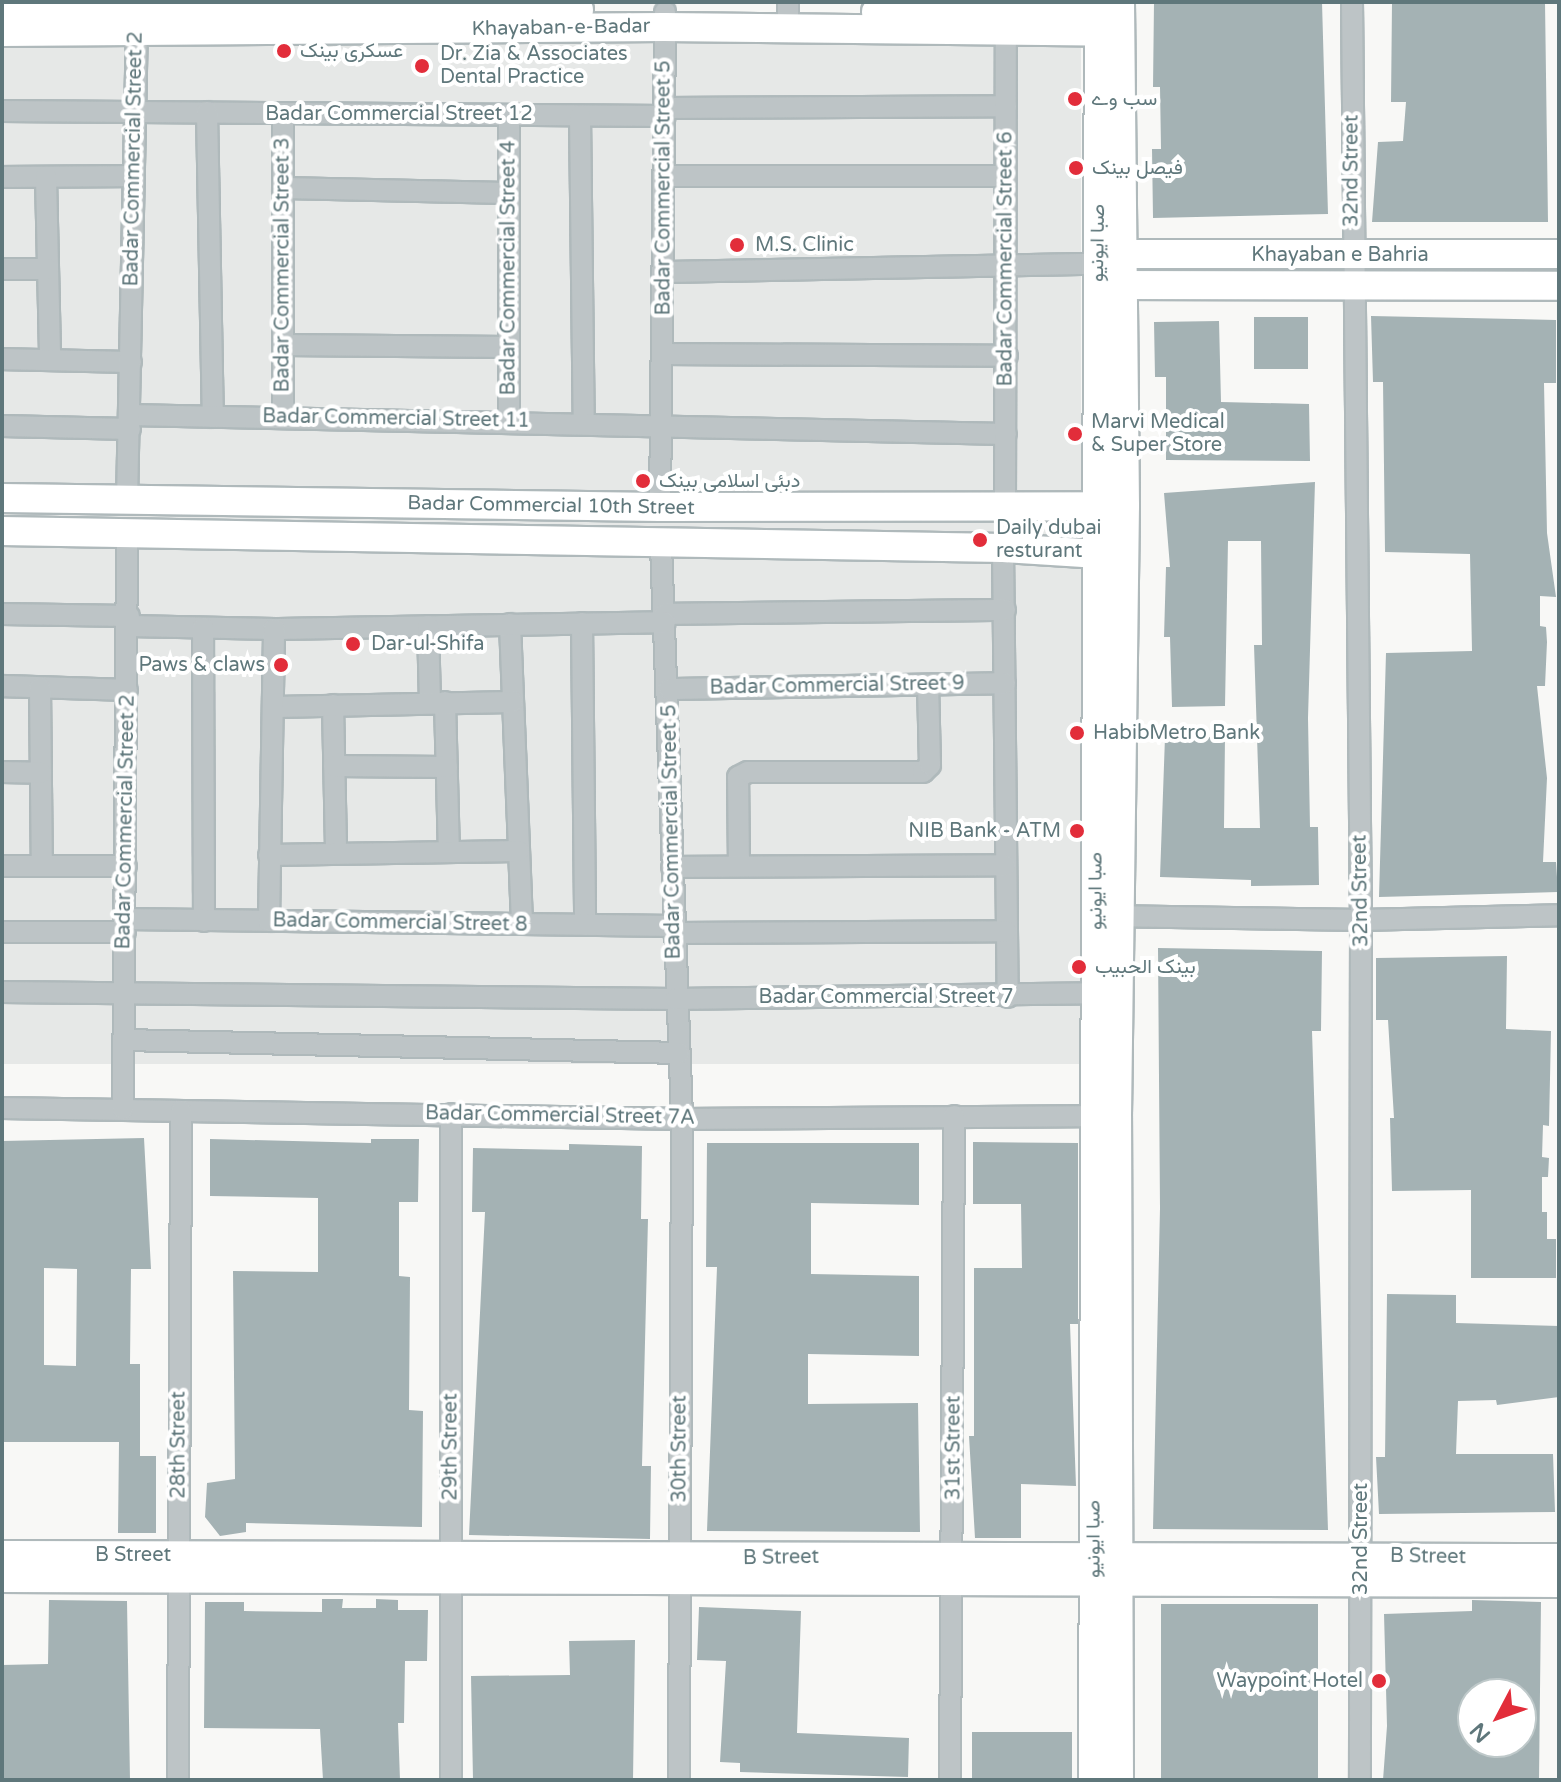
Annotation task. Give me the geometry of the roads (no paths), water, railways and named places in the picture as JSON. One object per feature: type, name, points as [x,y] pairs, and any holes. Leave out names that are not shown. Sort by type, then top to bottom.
[{"type":"main road","name":"Khayaban-e-Badar","points":[[2,32],[137,15],[472,5],[664,20]]},
{"type":"main road","name":"Khayaban-e-Badar","points":[[2,9],[137,15],[664,20],[788,14],[1006,23],[1109,15]]},
{"type":"main road","name":"صبا ایونیو","points":[[1109,15],[1106,268],[1113,506],[1106,1116],[1107,1569],[1119,1780]]},
{"type":"main road","name":"Khayaban e Bahria","points":[[1106,268],[1352,255],[1559,254]]},
{"type":"main road","points":[[1106,268],[1353,287],[1559,286]]},
{"type":"main road","name":"Badar Commercial 10th Street","points":[[2,498],[660,507],[1113,506]]},
{"type":"main road","name":"Badar Commercial 10th Street","points":[[2,531],[661,545],[1003,548],[1111,554]]},
{"type":"main road","name":"صبا ایونیو","points":[[1106,1116],[1095,993],[1108,916]]},
{"type":"main road","name":"B Street","points":[[2,1555],[179,1566],[680,1571],[1361,1568],[1559,1558]]},
{"type":"main road","name":"B Street","points":[[2,1578],[179,1566]]},
{"type":"main road","name":"B Street","points":[[1361,1568],[1559,1583]]},
{"type":"main road","name":"صبا ایونیو","points":[[1093,1780],[1107,1569]]},
{"type":"street","name":"32nd Street","points":[[1352,2],[1352,255],[1361,920],[1360,1780]]},
{"type":"street","name":"Badar Commercial Street 2","points":[[127,501],[137,15]]},
{"type":"street","name":"Badar Commercial Street 5","points":[[660,507],[664,20]]},
{"type":"street","name":"Badar Commercial Street 6","points":[[1005,507],[1006,23]]},
{"type":"street","name":"Badar Commercial Street 12","points":[[2,111],[580,116],[1006,106]]},
{"type":"street","points":[[207,112],[213,417]]},
{"type":"street","name":"Badar Commercial Street 3","points":[[283,113],[283,418]]},
{"type":"street","name":"Badar Commercial Street 4","points":[[509,115],[509,421]]},
{"type":"street","points":[[580,116],[584,423]]},
{"type":"street","points":[[2,177],[133,176]]},
{"type":"street","points":[[664,176],[1005,176]]},
{"type":"street","points":[[46,177],[50,360]]},
{"type":"street","points":[[283,188],[508,193]]},
{"type":"street","points":[[663,272],[1106,268]]},
{"type":"street","points":[[2,269],[48,269]]},
{"type":"street","points":[[283,345],[509,347]]},
{"type":"street","points":[[663,354],[1007,356]]},
{"type":"street","points":[[2,359],[131,362]]},
{"type":"street","name":"Badar Commercial Street 11","points":[[2,426],[213,417],[662,424],[1006,434]]},
{"type":"street","name":"Badar Commercial Street 2","points":[[123,1109],[129,621],[127,535]]},
{"type":"street","name":"Badar Commercial Street 5","points":[[661,545],[669,689],[682,1119]]},
{"type":"street","points":[[1003,548],[1008,997]]},
{"type":"street","points":[[2,614],[203,628],[274,629],[1005,610]]},
{"type":"street","points":[[582,623],[585,925]]},
{"type":"street","points":[[510,624],[522,924]]},
{"type":"street","points":[[428,626],[447,767],[449,852]]},
{"type":"street","points":[[203,628],[204,921]]},
{"type":"street","points":[[269,921],[274,629]]},
{"type":"street","name":"Badar Commercial Street 9","points":[[669,689],[1005,683]]},
{"type":"street","points":[[739,866],[738,777],[748,772],[923,772],[930,765],[928,685]]},
{"type":"street","points":[[2,686],[127,690]]},
{"type":"street","points":[[40,688],[42,866]]},
{"type":"street","points":[[274,707],[513,702]]},
{"type":"street","points":[[333,705],[336,853]]},
{"type":"street","points":[[334,766],[447,767]]},
{"type":"street","points":[[2,772],[41,773]]},
{"type":"street","points":[[269,855],[519,851]]},
{"type":"street","points":[[672,867],[1005,865]]},
{"type":"street","points":[[2,866],[126,866]]},
{"type":"street","points":[[1108,916],[1361,920],[1559,915]]},
{"type":"street","name":"Badar Commercial Street 8","points":[[2,932],[204,921],[585,925],[674,930],[1006,931]]},
{"type":"street","name":"Badar Commercial Street 7","points":[[2,992],[676,999],[1008,997],[1095,993]]},
{"type":"street","points":[[124,1040],[679,1053]]},
{"type":"street","name":"Badar Commercial Street 7A","points":[[2,1108],[682,1119],[1106,1116]]},
{"type":"street","name":"28th Street","points":[[178,1780],[181,1111]]},
{"type":"street","name":"29th Street","points":[[451,1114],[451,1780]]},
{"type":"street","name":"31st Street","points":[[950,1780],[954,1568],[954,1116]]},
{"type":"street","name":"30th Street","points":[[679,1780],[682,1119]]},
{"type":"place","name":"عسکری بینک","points":[[284,51]]},
{"type":"place","name":"Dr. Zia & Associates Dental Practice","points":[[422,66]]},
{"type":"place","name":"سب وے","points":[[1075,99]]},
{"type":"place","name":"فیصل بینک","points":[[1076,168]]},
{"type":"place","name":"M.S. Clinic","points":[[737,245]]},
{"type":"place","name":"Marvi Medical & Super Store","points":[[1075,434]]},
{"type":"place","name":"دبئی اسلامی بینک","points":[[643,481]]},
{"type":"place","name":"Daily dubai resturant","points":[[980,540]]},
{"type":"place","name":"Dar-ul-Shifa","points":[[353,644]]},
{"type":"place","name":"Paws & claws","points":[[281,665]]},
{"type":"place","name":"HabibMetro Bank","points":[[1077,733]]},
{"type":"place","name":"NIB Bank - ATM","points":[[1077,831]]},
{"type":"place","name":"بينک الحبيب","points":[[1079,967]]},
{"type":"place","name":"Waypoint Hotel","points":[[1379,1681]]}]
